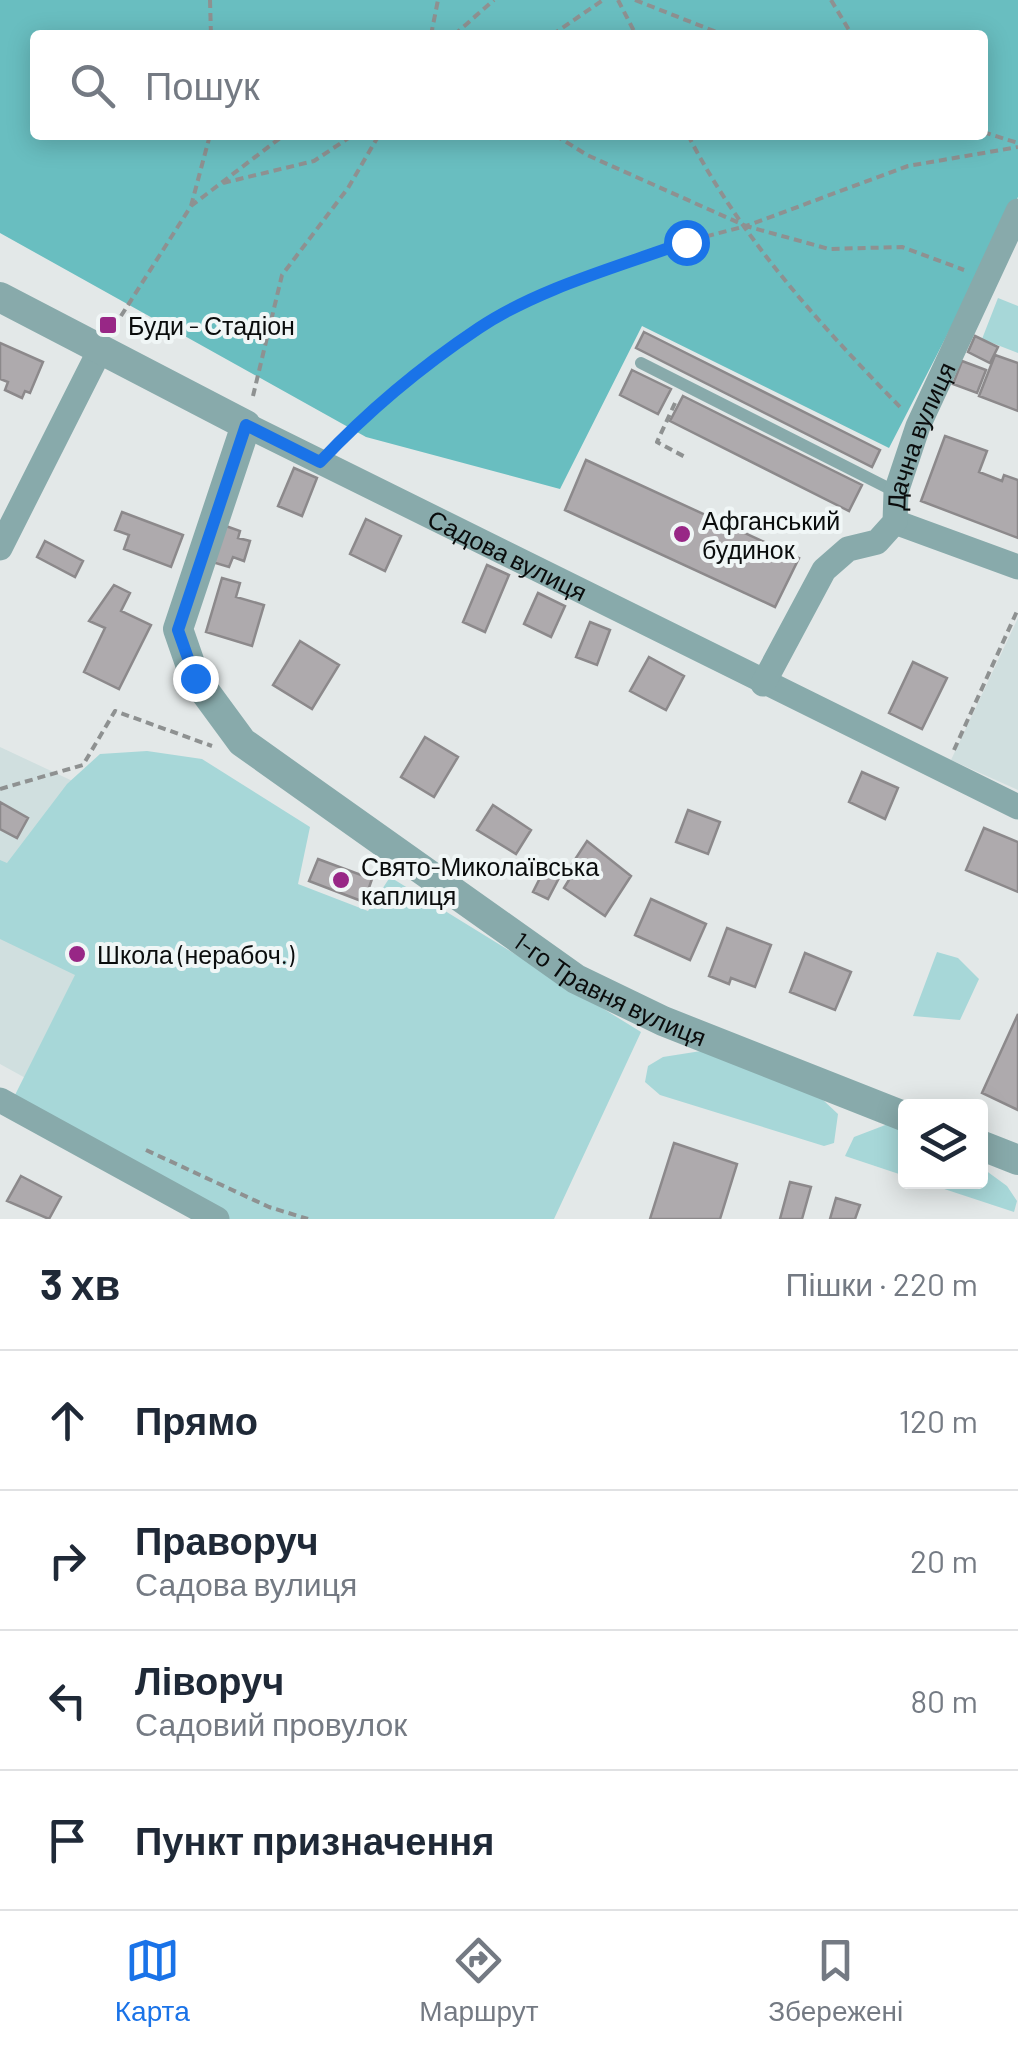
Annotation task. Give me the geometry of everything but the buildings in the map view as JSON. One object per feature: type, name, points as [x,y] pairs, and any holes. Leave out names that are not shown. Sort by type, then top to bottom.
[{"type":"street","name":"Дачна вулиця","points":[[764,684],[824,570],[848,549],[877,542],[895,522],[896,492],[918,426],[1018,210]]},
{"type":"street","name":"Садова вулиця","points":[[0,297],[246,425],[1018,807]]},
{"type":"street","points":[[0,548],[101,348]]},
{"type":"street","name":"1-го Травня вулиця","points":[[246,425],[178,630],[195,678],[234,747],[576,980],[664,1021],[898,1113]]},
{"type":"street","points":[[895,522],[1018,567]]},
{"type":"street","points":[[0,1100],[217,1219]]},
{"type":"street","points":[[988,1148],[1018,1160]]},
{"type":"lane","points":[[641,363],[896,492]]},
{"type":"path","points":[[210,0],[211,30]]},
{"type":"path","points":[[432,30],[438,0]]},
{"type":"path","points":[[460,30],[494,0]]},
{"type":"path","points":[[559,30],[602,0]]},
{"type":"path","points":[[618,0],[633,30]]},
{"type":"path","points":[[635,0],[711,30]]},
{"type":"path","points":[[832,0],[849,30]]},
{"type":"path","points":[[988,134],[1018,145]]},
{"type":"path","points":[[101,348],[191,206],[209,140]]},
{"type":"path","points":[[191,206],[277,140]]},
{"type":"path","points":[[221,183],[314,161],[346,140]]},
{"type":"path","points":[[246,425],[282,275],[348,188],[376,140]]},
{"type":"path","points":[[563,140],[588,155],[746,226],[830,250],[902,248],[985,278]]},
{"type":"path","points":[[691,140],[746,226],[835,340],[918,426]]},
{"type":"path","points":[[320,462],[358,422],[481,326],[570,285],[908,166],[1018,145]]},
{"type":"path","points":[[683,385],[656,442],[687,458]]},
{"type":"path","points":[[944,772],[1018,609]]},
{"type":"path","points":[[0,789],[83,765],[115,711],[234,747]]},
{"type":"shaded area","points":[[0,0],[1018,0],[1018,197],[889,448],[642,326],[560,489],[366,437],[0,233]]},
{"type":"shaded area","points":[[998,298],[1018,306],[1018,353],[982,339]]},
{"type":"shaded area","points":[[1018,618],[1018,790],[951,760]]},
{"type":"shaded area","name":"Школа (нерабоч.)","points":[[0,747],[207,844],[80,1108],[0,1064]]},
{"type":"shaded area","points":[[147,751],[202,759],[310,827],[298,884],[368,911],[390,877],[641,1032],[554,1219],[221,1219],[13,1099],[75,975],[0,939],[0,860],[7,863],[67,784],[100,754]]},
{"type":"shaded area","points":[[937,952],[958,958],[979,979],[960,1020],[913,1016]]},
{"type":"shaded area","points":[[701,1051],[822,1099],[838,1114],[834,1143],[824,1146],[660,1095],[645,1082],[648,1066],[663,1057]]},
{"type":"shaded area","points":[[888,1124],[898,1129],[898,1174],[845,1156],[854,1137]]},
{"type":"shaded area","points":[[988,1172],[1007,1186],[1017,1201],[1014,1212],[944,1189],[988,1189]]},
{"type":"place","name":"Буди - Стадіон","points":[[108,325]]},
{"type":"place","name":"Афганський будинок","points":[[682,534]]},
{"type":"place","name":"Свято-Миколаївська каплиця","points":[[341,880]]},
{"type":"place","name":"Школа (нерабоч.)","points":[[77,954]]},
{"type":"route","points":[[195,678],[178,630],[246,425],[320,462],[358,422],[481,326],[554,292],[686,242]]}]
